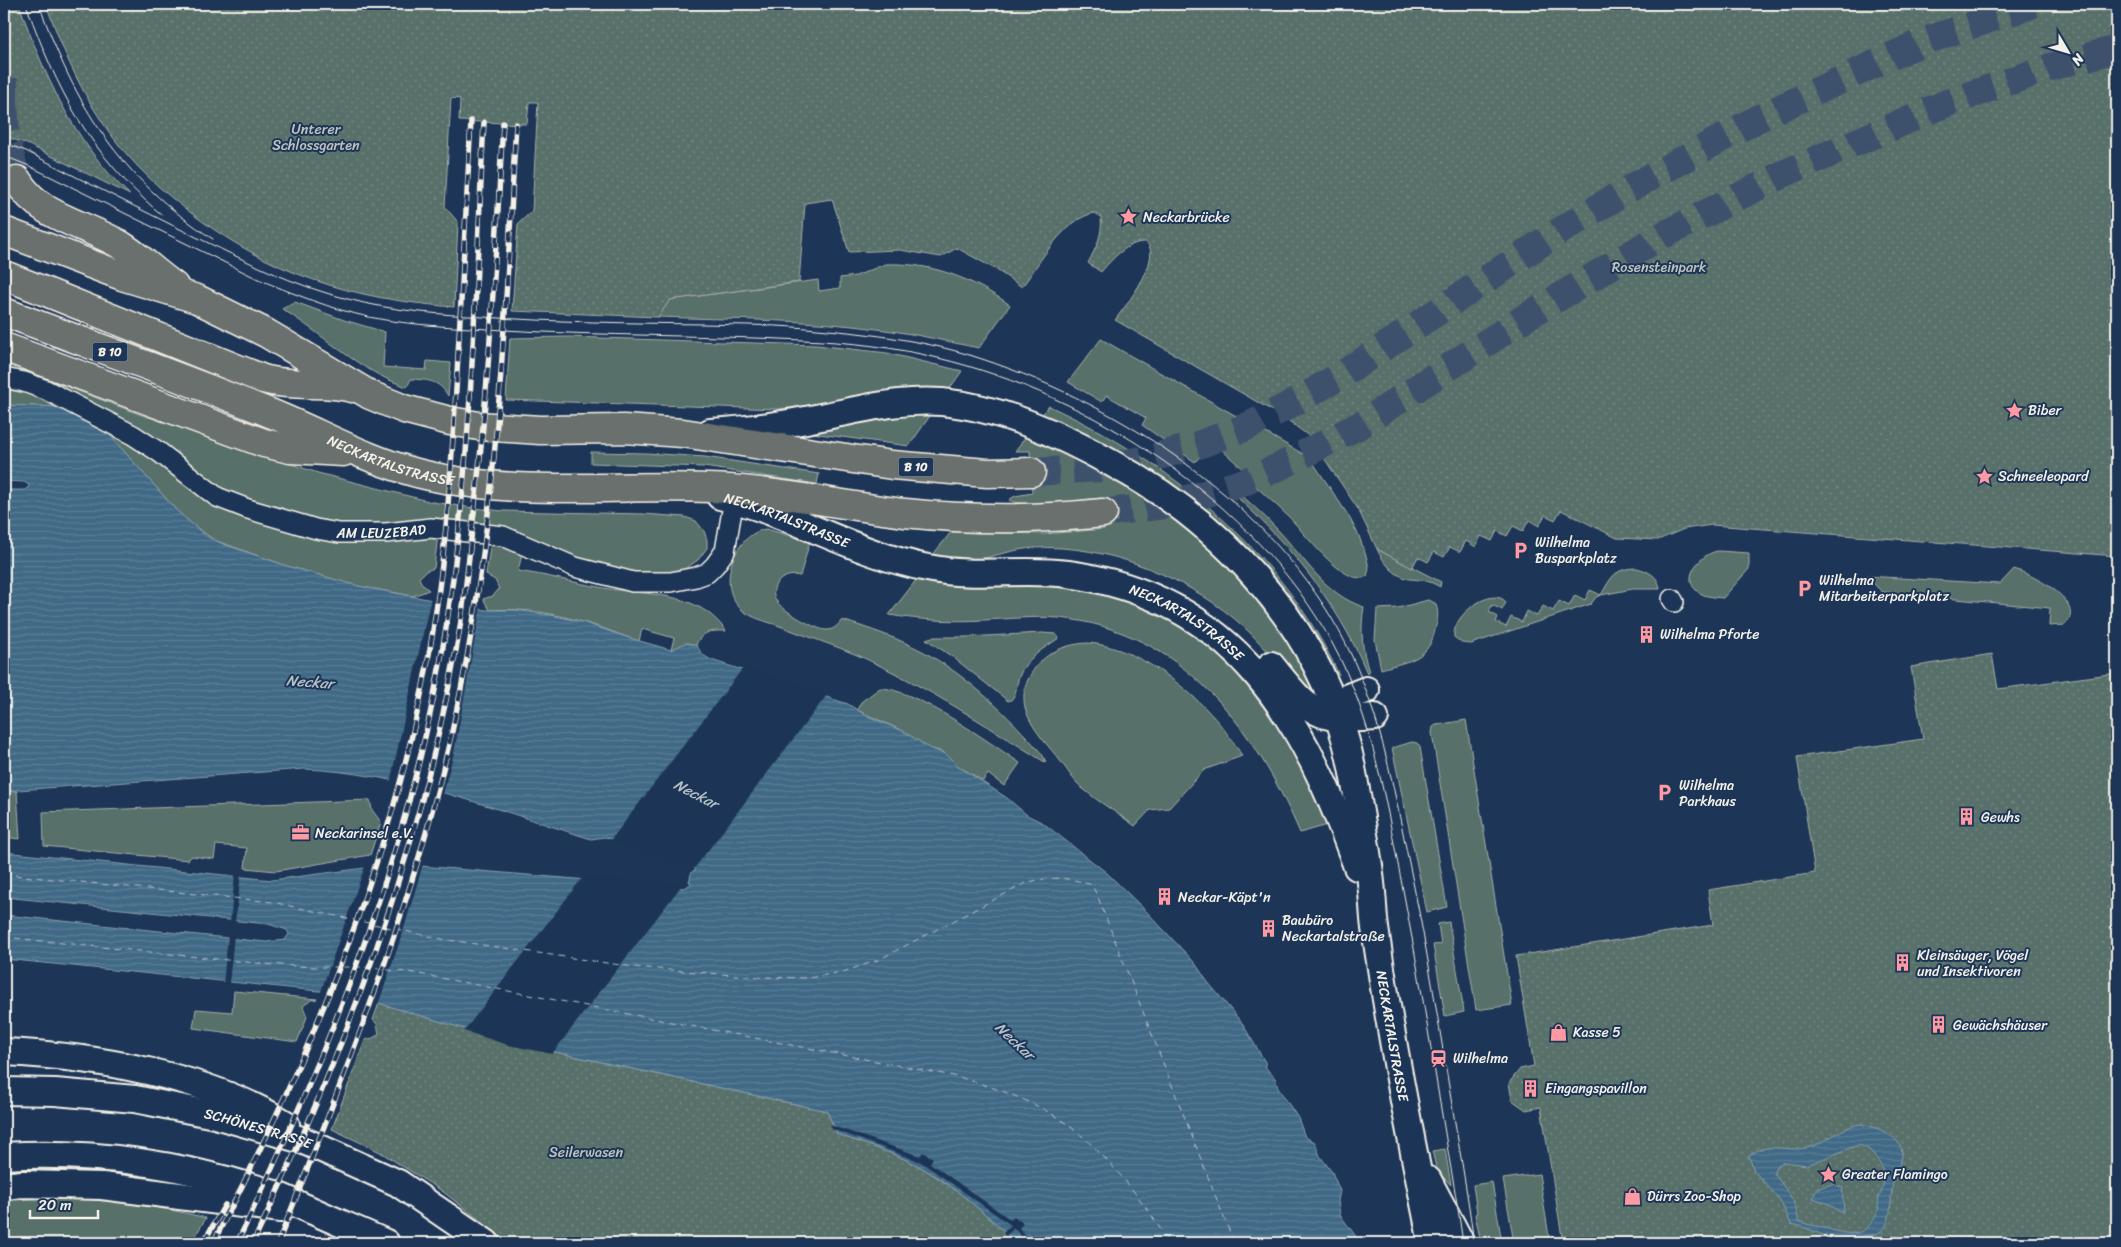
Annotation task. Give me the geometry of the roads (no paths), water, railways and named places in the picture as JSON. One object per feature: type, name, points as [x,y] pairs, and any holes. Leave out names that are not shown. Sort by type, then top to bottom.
[{"type":"main road","name":"B 10","points":[[17,180],[27,195],[46,210],[126,248],[165,279],[197,299],[266,333],[370,395],[404,409],[450,421],[479,426],[540,430],[624,429],[683,433],[892,465],[987,472],[1031,472]]},
{"type":"main road","name":"B 10","points":[[4,231],[122,276],[197,299]]},
{"type":"main road","points":[[4,275],[263,379],[294,385],[340,385],[370,395]]},
{"type":"main road","name":"NECKARTALSTRASSE","points":[[4,312],[265,411],[378,460],[426,475],[499,486],[678,488],[734,499],[780,514],[859,548],[899,562],[950,571],[1055,573],[1087,578],[1126,588],[1151,597],[1188,616],[1222,640],[1259,677],[1294,726],[1311,758],[1349,843],[1375,928]]},
{"type":"main road","name":"B 10","points":[[4,347],[264,443],[290,449],[345,453],[378,460]]},
{"type":"main road","name":"NECKARTALSTRASSE","points":[[683,433],[715,432],[763,426],[878,405],[920,401],[975,408],[1038,428],[1080,446],[1131,474],[1198,520],[1224,543],[1259,581],[1291,625],[1314,664],[1342,704],[1369,866],[1375,928],[1412,1141],[1432,1243]]},
{"type":"main road","name":"B 10","points":[[678,488],[732,490],[906,513],[978,518],[1043,518],[1103,514]]},
{"type":"main road","points":[[996,571],[1049,563],[1089,561],[1113,565],[1167,585],[1199,602],[1241,634],[1299,698],[1342,704],[1375,717],[1360,727],[1352,739],[1351,755],[1353,770]]},
{"type":"main road","points":[[1311,758],[1308,735],[1310,726],[1342,704]]},
{"type":"main road","points":[[4,1052],[62,1056],[133,1068],[222,1094],[269,1114],[337,1155]]},
{"type":"main road","name":"SCHÖNESTRASSE","points":[[4,1091],[97,1095],[171,1106],[216,1115],[302,1140],[398,1183],[486,1243]]},
{"type":"main road","name":"NECKARTALSTRASSE","points":[[1412,1141],[1430,1185],[1461,1243]]},
{"type":"main road","points":[[4,1156],[48,1154],[89,1157],[169,1167],[205,1174],[272,1194],[386,1243]]},
{"type":"main road","points":[[4,1186],[22,1184],[102,1186],[143,1190],[205,1201],[317,1213]]},
{"type":"street","name":"AM LEUZEBAD","points":[[4,378],[24,382],[46,390],[133,435],[159,452],[217,497],[248,509],[316,529],[339,533],[386,533],[431,528],[503,536],[575,567],[633,582],[671,582],[696,578],[707,572],[715,565],[725,551],[734,499]]},
{"type":"water","name":"Neckar","points":[[4,405],[59,407],[104,429],[177,511],[206,536],[223,544],[287,566],[358,586],[486,610],[514,610],[551,615],[582,622],[671,650],[685,643],[696,645],[703,655],[711,660],[848,704],[867,716],[903,731],[929,748],[946,754],[958,766],[1007,798],[1027,815],[1043,823],[1107,873],[1195,963],[1207,981],[1242,1023],[1265,1062],[1266,1068],[1275,1078],[1278,1088],[1298,1118],[1305,1137],[1315,1142],[1320,1156],[1332,1172],[1340,1191],[1338,1201],[1340,1215],[1361,1243],[1017,1243],[961,1194],[924,1169],[892,1154],[837,1134],[827,1111],[509,1042],[348,994],[4,959],[4,915],[266,942],[285,940],[289,934],[287,930],[268,924],[4,897],[4,852],[272,880],[396,864],[684,888],[691,884],[689,882],[692,870],[695,871],[695,869],[692,864],[605,837],[591,839],[485,805],[414,785],[342,772],[305,769],[4,791],[4,490],[24,490],[29,485],[24,482],[4,481]]},
{"type":"water","points":[[1860,1124],[1882,1130],[1900,1145],[1902,1152],[1901,1160],[1893,1182],[1890,1214],[1885,1227],[1878,1233],[1841,1241],[1791,1224],[1780,1200],[1754,1171],[1749,1156],[1762,1149],[1798,1149],[1813,1146]],"holes":[[[1858,1145],[1875,1156],[1884,1175],[1883,1187],[1878,1203],[1879,1208],[1874,1219],[1862,1231],[1856,1233],[1841,1232],[1799,1221],[1793,1200],[1774,1173],[1776,1166],[1784,1162],[1807,1165]]]},
{"type":"water","points":[[1834,1184],[1843,1188],[1843,1211],[1840,1212],[1829,1204],[1813,1198],[1818,1189]]},
{"type":"tunnel","points":[[1031,472],[1102,468],[1152,458],[1198,445],[1244,428],[1288,406],[1343,374],[1555,234],[1629,189],[1757,119],[1922,42],[2034,4]]},
{"type":"tunnel","points":[[1103,513],[1164,505],[1242,483],[1281,466],[1360,425],[1526,317],[1656,239],[1783,174],[1947,103],[2057,65],[2117,49]]},
{"type":"tunnel","points":[[4,78],[4,105]]},
{"type":"tunnel","points":[[4,103],[6,138],[17,180]]},
{"type":"tram line","points":[[26,4],[50,65],[79,120],[115,169],[162,215]]},
{"type":"tram line","points":[[39,4],[68,75],[85,107],[105,137],[127,165],[152,191],[180,216],[213,239]]},
{"type":"tram line","points":[[4,143],[26,151],[250,263],[328,294],[381,306],[449,315],[565,321],[788,327],[859,333],[942,347],[982,359],[1035,379],[1089,404],[1141,433],[1190,467],[1237,505],[1279,547],[1315,593],[1345,642],[1369,700],[1387,760],[1401,821],[1433,990],[1474,1243]]},
{"type":"tram line","points":[[4,156],[27,165],[258,279],[313,301],[355,314],[402,322],[453,327],[541,332],[820,341],[905,351],[938,358],[996,375],[1054,398],[1110,427],[1164,462],[1214,501],[1260,544],[1299,592],[1332,643],[1359,702],[1385,798],[1404,895],[1463,1243]]},
{"type":"railway","points":[[213,1243],[279,1109],[338,972],[386,831],[406,759],[423,686],[446,530],[455,412],[471,121]]},
{"type":"railway","points":[[237,1243],[305,1095],[364,943],[390,866],[413,787],[431,708],[446,628],[462,502],[471,375],[484,122]]},
{"type":"railway","points":[[253,1243],[319,1098],[375,951],[422,801],[441,724],[462,616],[478,478],[491,326],[503,123]]},
{"type":"railway","points":[[278,1243],[357,1041],[404,904],[426,835],[460,694],[473,624],[492,482],[516,124]]},
{"type":"railway","points":[[203,1243],[225,1205]]},
{"type":"place","name":"Neckarbrücke","points":[[1129,217]]},
{"type":"place","name":"Biber","points":[[2014,410]]},
{"type":"place","name":"Schneeleopard","points":[[1984,476]]},
{"type":"place","name":"Wilhelma Busparkplatz","points":[[1521,550]]},
{"type":"place","name":"Wilhelma Mitarbeiterparkplatz","points":[[1805,588]]},
{"type":"place","name":"Wilhelma Pforte","points":[[1646,634]]},
{"type":"place","name":"Wilhelma Parkhaus","points":[[1665,793]]},
{"type":"place","name":"Gewhs","points":[[1967,817]]},
{"type":"place","name":"Neckarinsel e.V.","points":[[301,833]]},
{"type":"place","name":"Neckar-Käpt'n","points":[[1164,897]]},
{"type":"place","name":"Baubüro Neckartalstraße","points":[[1268,928]]},
{"type":"place","name":"Kleinsäuger, Vögel und Insektivoren","points":[[1903,963]]},
{"type":"place","name":"Gewächshäuser","points":[[1939,1025]]},
{"type":"place","name":"Kasse 5","points":[[1559,1032]]},
{"type":"place","name":"Wilhelma","points":[[1439,1058]]},
{"type":"place","name":"Eingangspavillon","points":[[1531,1088]]},
{"type":"place","name":"Greater Flamingo","points":[[1828,1174]]},
{"type":"place","name":"Dürrs Zoo-Shop","points":[[1633,1196]]},
{"type":"park label","name":"Unterer Schlossgarten","points":[[316,138]]},
{"type":"park label","name":"Rosensteinpark","points":[[1659,267]]},
{"type":"park label","name":"Seilerwasen","points":[[586,1152]]}]
